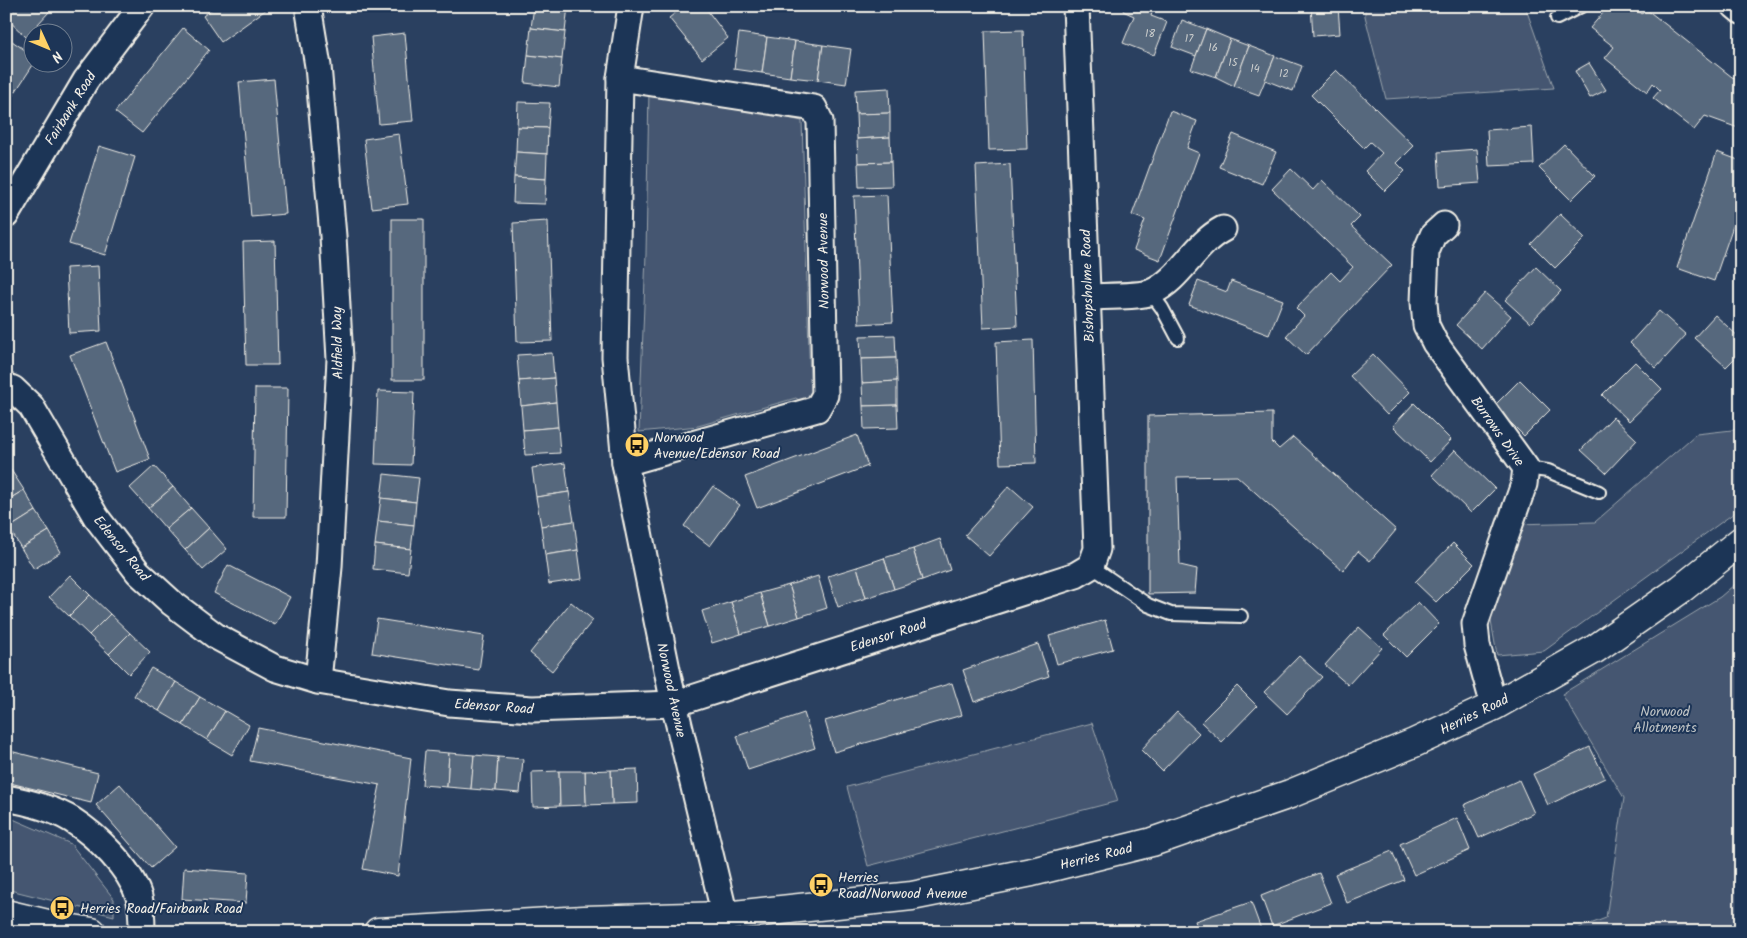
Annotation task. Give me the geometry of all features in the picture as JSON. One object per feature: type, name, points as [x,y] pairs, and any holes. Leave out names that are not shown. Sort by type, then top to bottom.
[{"type":"main road","name":"Herries Road","points":[[378,932],[584,920],[725,916],[912,896],[1032,872],[1152,842],[1290,794],[1494,706],[1595,649],[1681,589],[1741,541]]},
{"type":"main road","points":[[6,914],[92,932]]},
{"type":"street","name":"Fairbank Road","points":[[6,215],[86,80],[142,6]]},
{"type":"street","name":"Aldfield Way","points":[[308,6],[318,66],[332,227],[340,359],[329,567],[318,681]]},
{"type":"street","name":"Norwood Avenue","points":[[631,6],[620,78],[615,357],[625,463],[674,704],[725,916]]},
{"type":"street","name":"Bishopsholme Road","points":[[1076,6],[1097,549],[1091,566]]},
{"type":"street","points":[[1735,6],[1741,11]]},
{"type":"street","name":"Norwood Avenue","points":[[620,78],[814,108],[820,121],[825,395],[817,409],[625,463]]},
{"type":"street","name":"Burrows Drive","points":[[1444,225],[1433,235],[1426,252],[1424,302],[1426,326],[1435,343],[1526,468],[1524,484],[1475,624],[1476,645],[1494,706]]},
{"type":"street","points":[[1087,297],[1151,293],[1171,280],[1211,236],[1223,229]]},
{"type":"street","name":"Edensor Road","points":[[6,386],[13,389],[31,406],[96,517],[138,572],[172,603],[217,637],[275,668],[318,681],[449,704],[532,709],[674,704],[1076,575],[1091,566]]},
{"type":"street","points":[[6,798],[32,803],[71,820],[103,845],[128,873],[139,897],[142,932]]},
{"type":"lane","points":[[1557,18],[1581,6]]},
{"type":"lane","points":[[1151,293],[1162,308],[1178,338]]},
{"type":"lane","points":[[1526,468],[1548,471],[1599,492]]},
{"type":"lane","points":[[1091,566],[1148,605],[1171,614],[1241,616]]},
{"type":"green space","points":[[1365,6],[1525,6],[1554,88],[1386,99],[1365,16]]},
{"type":"green space","points":[[649,89],[802,121],[810,382],[816,390],[803,403],[796,398],[698,426],[639,432],[646,254]]},
{"type":"green space","points":[[1741,429],[1741,508],[1544,651],[1497,655],[1490,616],[1515,524],[1595,522],[1696,434]]},
{"type":"green space","name":"Norwood Allotments","points":[[1741,579],[1741,932],[1569,932],[1606,918],[1624,798],[1562,694],[1720,597]]},
{"type":"green space","points":[[1092,723],[1118,801],[868,866],[847,787]]},
{"type":"green space","points":[[6,816],[71,844],[114,899],[114,916],[6,889]]},
{"type":"building","points":[[17,6],[43,6],[49,12],[40,22],[22,22],[22,33],[6,18]]},
{"type":"building","points":[[216,6],[271,6],[221,42],[203,16]]},
{"type":"building","points":[[534,6],[568,6],[565,32],[531,28]]},
{"type":"building","points":[[684,6],[704,6],[728,38],[702,59],[669,18]]},
{"type":"building","points":[[1125,6],[1154,6],[1151,16],[1167,22],[1154,55],[1123,43],[1134,16],[1123,11]]},
{"type":"building","points":[[1338,6],[1340,34],[1313,36],[1311,7]]},
{"type":"building","points":[[1609,6],[1633,6],[1642,14],[1646,9],[1732,77],[1741,80],[1741,129],[1705,116],[1694,130],[1653,98],[1660,90],[1653,83],[1647,92],[1605,58],[1614,47],[1590,28]]},
{"type":"building","points":[[1182,20],[1206,29],[1196,56],[1172,47]]},
{"type":"building","points":[[183,28],[209,50],[142,133],[115,112]]},
{"type":"building","points":[[531,28],[565,32],[562,59],[528,55]]},
{"type":"building","points":[[1206,29],[1230,39],[1216,77],[1191,69]]},
{"type":"building","points":[[1023,30],[1027,149],[989,150],[985,31]]},
{"type":"building","points":[[405,33],[413,121],[379,124],[371,37]]},
{"type":"building","points":[[739,33],[767,37],[762,73],[734,69]]},
{"type":"building","points":[[767,37],[795,41],[790,77],[762,73]]},
{"type":"building","points":[[1230,39],[1249,46],[1234,86],[1216,77]]},
{"type":"building","points":[[12,41],[22,48],[22,72],[28,72],[6,106],[6,50]]},
{"type":"building","points":[[795,41],[823,45],[818,80],[790,77]]},
{"type":"building","points":[[823,45],[851,49],[846,84],[818,80]]},
{"type":"building","points":[[1249,46],[1275,56],[1259,95],[1234,86]]},
{"type":"building","points":[[528,55],[562,59],[559,87],[525,83]]},
{"type":"building","points":[[1275,56],[1302,66],[1293,91],[1265,80]]},
{"type":"building","points":[[1589,63],[1606,90],[1590,98],[1575,71]]},
{"type":"building","points":[[1336,70],[1414,146],[1397,163],[1405,171],[1385,191],[1365,171],[1382,153],[1370,142],[1364,148],[1311,95]]},
{"type":"building","points":[[274,79],[286,214],[251,217],[239,82]]},
{"type":"building","points":[[889,88],[890,113],[856,114],[855,90]]},
{"type":"building","points":[[518,102],[550,103],[548,128],[517,127]]},
{"type":"building","points":[[1170,111],[1197,121],[1187,148],[1199,153],[1160,260],[1134,250],[1145,220],[1132,215]]},
{"type":"building","points":[[890,113],[890,137],[857,139],[856,114]]},
{"type":"building","points":[[517,127],[548,128],[547,154],[516,152]]},
{"type":"building","points":[[1532,127],[1534,164],[1489,166],[1487,130]]},
{"type":"building","points":[[399,134],[408,204],[372,208],[364,139]]},
{"type":"building","points":[[1233,134],[1276,152],[1262,184],[1219,167]]},
{"type":"building","points":[[890,137],[891,162],[858,163],[857,139]]},
{"type":"building","points":[[1564,144],[1595,176],[1571,200],[1539,168]]},
{"type":"building","points":[[99,146],[135,157],[105,255],[69,244]]},
{"type":"building","points":[[1477,149],[1480,183],[1440,186],[1438,152]]},
{"type":"building","points":[[516,152],[547,154],[546,179],[514,177]]},
{"type":"building","points":[[1717,152],[1741,161],[1741,203],[1714,281],[1677,268]]},
{"type":"building","points":[[891,162],[892,186],[859,187],[858,163]]},
{"type":"building","points":[[1010,164],[1017,326],[983,328],[976,166]]},
{"type":"building","points":[[1291,169],[1313,190],[1322,180],[1360,217],[1351,226],[1392,265],[1306,355],[1286,336],[1304,316],[1296,308],[1331,272],[1340,281],[1353,267],[1272,189]]},
{"type":"building","points":[[514,177],[546,179],[545,204],[513,203]]},
{"type":"building","points":[[887,195],[893,322],[859,324],[854,196]]},
{"type":"building","points":[[1560,214],[1585,238],[1555,268],[1531,244]]},
{"type":"building","points":[[392,219],[424,219],[424,380],[392,380]]},
{"type":"building","points":[[548,221],[552,341],[517,342],[513,223]]},
{"type":"building","points":[[275,241],[278,365],[246,365],[243,242]]},
{"type":"building","points":[[98,266],[101,331],[69,333],[66,268]]},
{"type":"building","points":[[1536,267],[1561,291],[1530,323],[1505,300]]},
{"type":"building","points":[[1198,281],[1227,292],[1231,281],[1283,300],[1269,335],[1189,305]]},
{"type":"building","points":[[1485,293],[1511,316],[1482,349],[1456,325]]},
{"type":"building","points":[[1659,311],[1686,335],[1656,368],[1630,343]]},
{"type":"building","points":[[1715,315],[1741,339],[1741,352],[1726,367],[1694,338]]},
{"type":"building","points":[[895,335],[896,358],[861,359],[860,336]]},
{"type":"building","points":[[1033,340],[1036,463],[1000,464],[996,342]]},
{"type":"building","points":[[106,342],[150,459],[115,472],[70,355]]},
{"type":"building","points":[[552,353],[554,378],[519,381],[517,355]]},
{"type":"building","points":[[1373,354],[1410,392],[1387,415],[1350,376]]},
{"type":"building","points":[[896,358],[897,381],[862,383],[861,359]]},
{"type":"building","points":[[1635,362],[1662,389],[1629,421],[1602,395]]},
{"type":"building","points":[[554,378],[556,402],[521,406],[519,381]]},
{"type":"building","points":[[1520,380],[1550,410],[1524,436],[1494,406]]},
{"type":"building","points":[[897,381],[897,405],[863,406],[862,383]]},
{"type":"building","points":[[255,388],[288,388],[286,517],[253,517]]},
{"type":"building","points":[[378,391],[414,392],[411,465],[375,464]]},
{"type":"building","points":[[556,402],[558,427],[523,430],[521,406]]},
{"type":"building","points":[[1414,403],[1451,440],[1430,462],[1393,426]]},
{"type":"building","points":[[897,405],[898,428],[864,429],[863,406]]},
{"type":"building","points":[[1272,413],[1272,442],[1279,449],[1293,437],[1396,530],[1370,561],[1358,551],[1343,571],[1237,476],[1177,477],[1180,565],[1197,569],[1195,593],[1148,594],[1148,416]]},
{"type":"building","points":[[1613,417],[1637,440],[1606,473],[1581,450]]},
{"type":"building","points":[[558,427],[560,453],[525,455],[523,430]]},
{"type":"building","points":[[857,435],[868,466],[757,508],[745,477]]},
{"type":"building","points":[[1455,450],[1495,489],[1471,513],[1432,475]]},
{"type":"building","points":[[565,463],[569,492],[536,497],[532,468]]},
{"type":"building","points":[[154,466],[173,487],[148,508],[130,488]]},
{"type":"building","points":[[11,470],[24,490],[6,501],[6,473]]},
{"type":"building","points":[[384,474],[419,478],[416,502],[381,498]]},
{"type":"building","points":[[713,486],[740,505],[710,546],[684,526]]},
{"type":"building","points":[[1009,486],[1033,507],[989,556],[965,535]]},
{"type":"building","points":[[173,487],[191,508],[166,529],[148,508]]},
{"type":"building","points":[[24,490],[36,511],[9,528],[6,523],[6,501]]},
{"type":"building","points":[[569,492],[574,521],[541,526],[536,497]]},
{"type":"building","points":[[381,498],[416,502],[414,525],[378,521]]},
{"type":"building","points":[[191,508],[209,528],[185,550],[166,529]]},
{"type":"building","points":[[36,511],[49,531],[21,548],[9,528]]},
{"type":"building","points":[[378,521],[414,525],[411,549],[375,545]]},
{"type":"building","points":[[574,521],[578,550],[545,555],[541,526]]},
{"type":"building","points":[[209,528],[227,549],[203,570],[185,550]]},
{"type":"building","points":[[49,531],[61,552],[34,569],[21,548]]},
{"type":"building","points":[[940,539],[950,570],[922,580],[913,549]]},
{"type":"building","points":[[1453,543],[1474,564],[1436,602],[1415,582]]},
{"type":"building","points":[[375,545],[411,549],[408,573],[373,569]]},
{"type":"building","points":[[913,549],[922,580],[894,589],[884,558]]},
{"type":"building","points":[[578,550],[582,579],[549,584],[545,555]]},
{"type":"building","points":[[884,558],[894,589],[866,598],[857,567]]},
{"type":"building","points":[[228,565],[290,597],[275,625],[214,593]]},
{"type":"building","points":[[857,567],[866,598],[838,607],[828,576]]},
{"type":"building","points":[[70,575],[90,595],[69,616],[49,597]]},
{"type":"building","points":[[818,576],[827,608],[799,617],[789,585]]},
{"type":"building","points":[[789,585],[799,617],[770,626],[760,593]]},
{"type":"building","points":[[760,593],[770,626],[741,634],[731,602]]},
{"type":"building","points":[[90,595],[110,614],[89,635],[69,616]]},
{"type":"building","points":[[571,602],[593,620],[552,671],[530,653]]},
{"type":"building","points":[[731,602],[741,634],[712,643],[702,611]]},
{"type":"building","points":[[1418,602],[1439,624],[1406,657],[1384,635]]},
{"type":"building","points":[[110,614],[130,633],[109,654],[89,635]]},
{"type":"building","points":[[377,619],[484,636],[479,670],[372,653]]},
{"type":"building","points":[[1105,620],[1113,649],[1057,664],[1049,636]]},
{"type":"building","points":[[1359,627],[1382,648],[1348,685],[1325,665]]},
{"type":"building","points":[[130,633],[150,652],[129,674],[109,654]]},
{"type":"building","points":[[1038,644],[1049,676],[974,702],[963,670]]},
{"type":"building","points":[[1299,656],[1322,677],[1287,714],[1264,692]]},
{"type":"building","points":[[151,668],[176,682],[159,711],[134,696]]},
{"type":"building","points":[[176,682],[200,697],[183,725],[159,711]]},
{"type":"building","points":[[952,683],[962,715],[834,752],[825,721]]},
{"type":"building","points":[[1237,686],[1257,706],[1222,742],[1201,722]]},
{"type":"building","points":[[200,697],[225,711],[207,740],[183,725]]},
{"type":"building","points":[[225,711],[249,725],[232,755],[207,740]]},
{"type":"building","points":[[1177,712],[1199,733],[1162,771],[1141,750]]},
{"type":"building","points":[[804,713],[815,748],[748,770],[737,736]]},
{"type":"building","points":[[258,728],[411,758],[398,876],[363,869],[380,785],[250,761]]},
{"type":"building","points":[[1590,747],[1605,778],[1548,805],[1533,774]]},
{"type":"building","points":[[6,750],[98,773],[91,803],[6,782]]},
{"type":"building","points":[[425,751],[449,753],[447,787],[422,785]]},
{"type":"building","points":[[449,753],[474,755],[471,789],[447,787]]},
{"type":"building","points":[[474,755],[498,757],[496,791],[471,789]]},
{"type":"building","points":[[498,757],[523,759],[520,793],[496,791]]},
{"type":"building","points":[[637,769],[638,803],[612,804],[611,770]]},
{"type":"building","points":[[611,770],[612,804],[586,805],[585,771]]},
{"type":"building","points":[[559,771],[560,806],[533,807],[532,772]]},
{"type":"building","points":[[559,771],[585,771],[586,805],[560,806]]},
{"type":"building","points":[[1519,780],[1534,813],[1479,838],[1464,805]]},
{"type":"building","points":[[120,784],[175,847],[151,868],[96,805]]},
{"type":"building","points":[[1457,818],[1470,850],[1414,875],[1400,844]]},
{"type":"building","points":[[1392,851],[1404,880],[1347,903],[1335,874]]},
{"type":"building","points":[[184,868],[248,873],[246,903],[182,899]]},
{"type":"building","points":[[1319,873],[1331,903],[1272,926],[1261,896]]},
{"type":"building","points":[[1251,902],[1262,932],[1199,932],[1195,921]]},
{"type":"place","name":"Norwood Avenue/Edensor Road","points":[[637,445]]},
{"type":"place","name":"Herries Road/Norwood Avenue","points":[[821,885]]},
{"type":"place","name":"Herries Road/Fairbank Road","points":[[62,908]]}]
